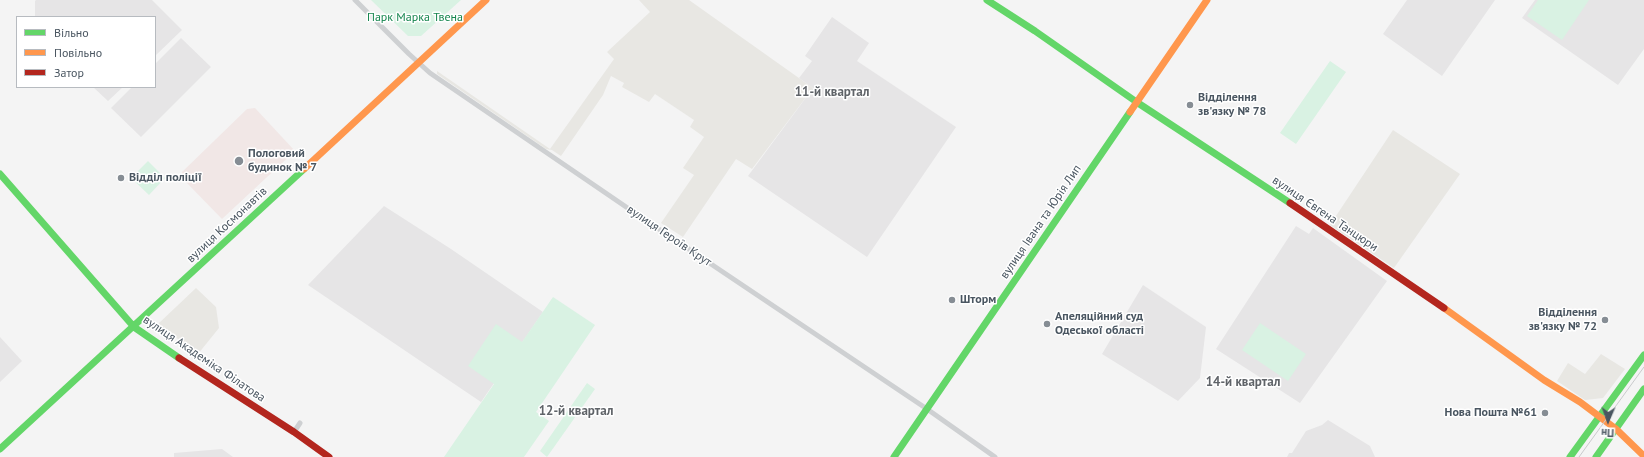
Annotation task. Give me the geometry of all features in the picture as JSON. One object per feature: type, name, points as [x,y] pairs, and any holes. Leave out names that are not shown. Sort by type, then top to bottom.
[{"type":"street","name":"вулиця Героїв Крут","points":[[355,0],[430,73],[522,137],[927,408],[995,457]]},
{"type":"street","name":"вулиця Космонавтів","points":[[0,449],[420,64],[486,0]]},
{"type":"street","name":"вулиця Євгена Танцюри","points":[[986,0],[1284,199],[1418,290],[1544,380],[1600,416],[1644,456]]},
{"type":"street","name":"вулиця Івана та Юрія Лип","points":[[894,457],[1207,0]]},
{"type":"street","name":"вулиця Академіка Філатова","points":[[0,174],[134,326],[174,355],[294,432],[329,457]]},
{"type":"street","points":[[1570,457],[1644,355]]},
{"type":"street","points":[[1596,457],[1644,390]]},
{"type":"street","points":[[294,432],[300,423]]},
{"type":"shaded area","points":[[152,0],[182,30],[156,55],[156,16],[35,16],[35,1]]},
{"type":"shaded area","points":[[639,0],[689,0],[813,88],[752,169],[736,159],[683,237],[661,223],[694,175],[683,168],[704,137],[690,127],[694,120],[655,94],[649,102],[622,87],[624,83],[611,76],[603,95],[561,156],[552,150],[546,149],[437,74],[437,71],[550,149],[614,59],[607,52],[650,12]]},
{"type":"shaded area","points":[[1407,0],[1495,0],[1442,76],[1383,34]]},
{"type":"shaded area","points":[[1535,0],[1644,0],[1644,49],[1618,85],[1522,18]]},
{"type":"shaded area","points":[[832,17],[869,43],[857,61],[956,127],[867,257],[748,176],[813,88],[799,78],[812,61],[805,56]]},
{"type":"shaded area","points":[[181,38],[211,67],[141,137],[111,108],[131,88],[156,88],[156,63]]},
{"type":"shaded area","points":[[94,88],[122,88],[108,101]]},
{"type":"shaded area","name":"Пологовий будинок № 7","points":[[255,108],[295,151],[222,219],[182,178],[182,172],[247,109]]},
{"type":"shaded area","points":[[1393,130],[1460,174],[1394,268],[1330,225]]},
{"type":"shaded area","points":[[384,206],[451,249],[543,312],[481,402],[308,285]]},
{"type":"shaded area","points":[[1296,226],[1309,234],[1313,228],[1387,281],[1300,403],[1216,349]]},
{"type":"shaded area","points":[[1143,285],[1206,327],[1200,378],[1178,401],[1102,354]]},
{"type":"shaded area","points":[[196,288],[216,307],[219,328],[198,354],[158,324]]},
{"type":"shaded area","points":[[0,337],[22,361],[0,382]]},
{"type":"shaded area","points":[[1601,354],[1625,369],[1603,398],[1585,400],[1557,381],[1568,363],[1585,374]]},
{"type":"shaded area","points":[[1328,420],[1370,446],[1375,457],[1287,457],[1289,453],[1292,453],[1306,431],[1322,425]]},
{"type":"shaded area","points":[[222,449],[233,457],[174,457],[174,453]]},
{"type":"green space","name":"Парк Марка Твена","points":[[371,0],[461,0],[421,36],[408,36]]},
{"type":"green space","points":[[1538,0],[1589,0],[1562,40],[1527,16]]},
{"type":"green space","points":[[1330,61],[1346,72],[1296,144],[1280,133]]},
{"type":"green space","points":[[148,161],[165,178],[149,195],[131,178]]},
{"type":"green space","points":[[553,297],[595,325],[536,412],[549,421],[524,457],[444,457],[494,384],[468,366],[496,324],[522,342]]},
{"type":"green space","points":[[1260,323],[1306,354],[1288,381],[1242,350]]},
{"type":"green space","points":[[587,383],[595,389],[547,457],[540,451]]},
{"type":"tram line","points":[[1579,457],[1644,367]]},
{"type":"traffic: fast","points":[[987,0],[1035,31],[1138,103],[1290,203]]},
{"type":"traffic: fast","points":[[894,457],[1130,112]]},
{"type":"traffic: fast","points":[[0,449],[304,169]]},
{"type":"traffic: fast","points":[[0,174],[134,327],[179,358]]},
{"type":"traffic: fast","points":[[1570,457],[1644,355]]},
{"type":"traffic: fast","points":[[1596,457],[1644,389]]},
{"type":"traffic: slow","points":[[304,169],[486,0]]},
{"type":"traffic: slow","points":[[1130,112],[1207,0]]},
{"type":"traffic: slow","points":[[1444,308],[1544,380],[1580,402],[1616,429],[1644,456]]},
{"type":"traffic: jam","points":[[1290,203],[1444,308]]},
{"type":"traffic: jam","points":[[179,358],[294,432],[329,457]]},
{"type":"place","name":"Відділення зв'язку № 78","points":[[1190,105]]},
{"type":"place","name":"Пологовий будинок № 7","points":[[239,161]]},
{"type":"place","name":"Відділ поліції","points":[[121,178]]},
{"type":"place","name":"Шторм","points":[[952,300]]},
{"type":"place","name":"Відділення зв'язку № 72","points":[[1605,320]]},
{"type":"place","name":"Апеляційний суд Одеської області","points":[[1047,324]]},
{"type":"place","name":"Нова Пошта №61","points":[[1545,413]]},
{"type":"district","name":"11-й квартал","points":[[832,92]]},
{"type":"district","name":"14-й квартал","points":[[1243,382]]},
{"type":"district","name":"12-й квартал","points":[[576,411]]}]
